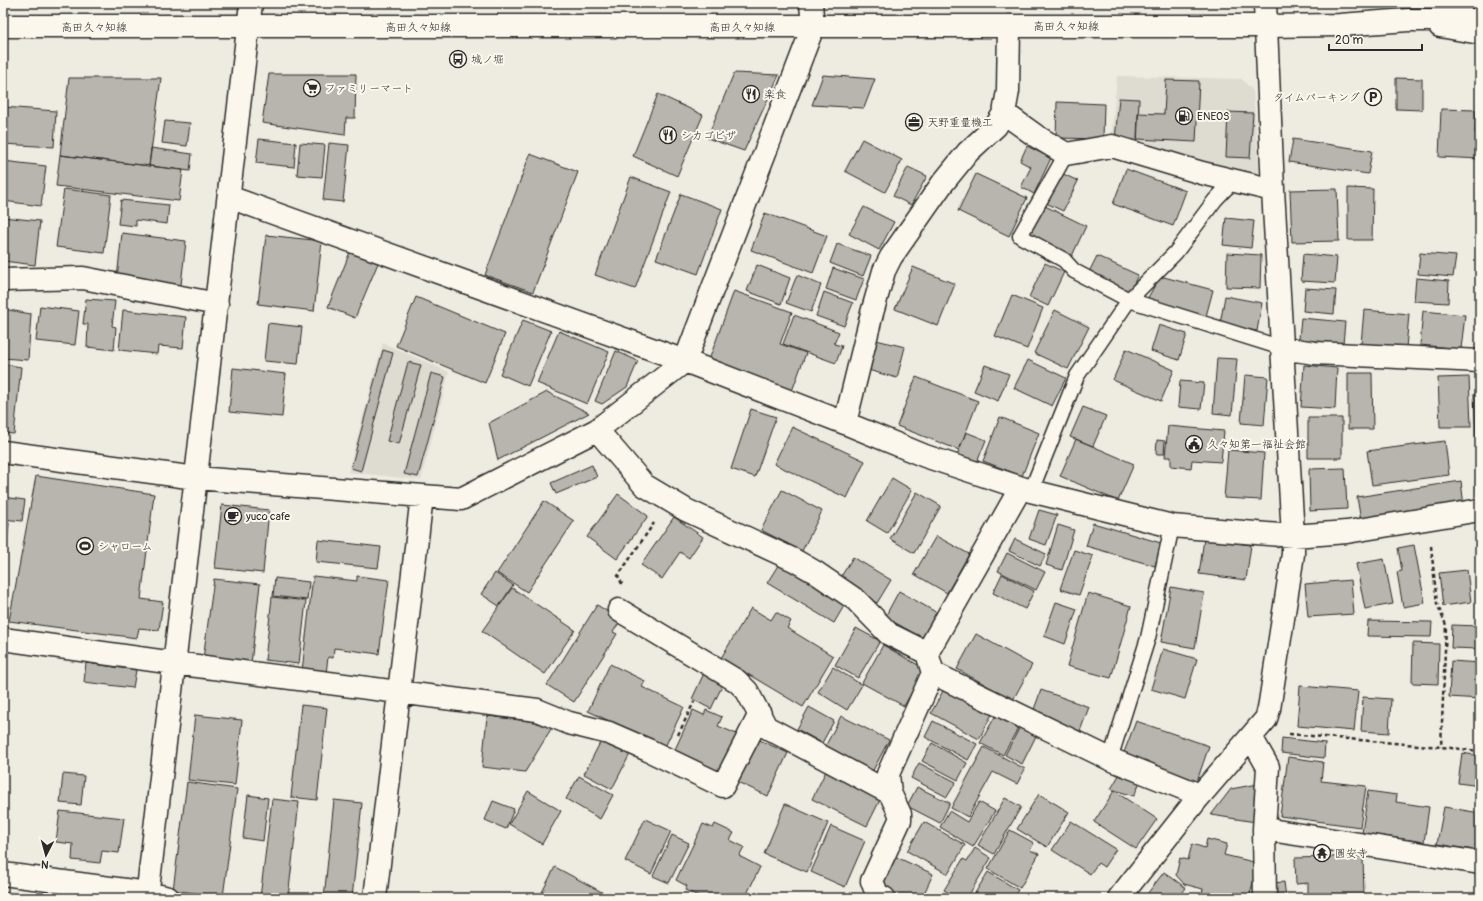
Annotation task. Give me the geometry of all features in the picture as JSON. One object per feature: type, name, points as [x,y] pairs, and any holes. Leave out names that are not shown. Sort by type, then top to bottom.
[{"type":"street","points":[[3,874],[154,896],[174,663],[251,3]]},
{"type":"street","points":[[3,452],[196,478],[461,499],[597,430],[685,361],[812,27],[811,3]]},
{"type":"street","points":[[1119,898],[1200,795],[1266,719],[1269,709],[1293,554],[1293,536],[1273,190],[1265,3]]},
{"type":"street","points":[[1408,20],[1480,33]]},
{"type":"street","name":"高田久々知線","points":[[3,26],[1266,26],[1340,25],[1408,20],[1480,20]]},
{"type":"street","points":[[845,422],[872,313],[884,271],[891,257],[942,184],[968,152],[996,126],[1004,113],[1008,90],[1009,26]]},
{"type":"street","points":[[1004,113],[1036,136],[1066,154],[1112,146],[1202,173],[1273,190]]},
{"type":"street","points":[[229,197],[685,361],[845,422],[925,456],[1026,490],[1172,526],[1293,536],[1347,532],[1480,510]]},
{"type":"street","points":[[3,280],[84,278],[216,304]]},
{"type":"street","points":[[1282,348],[1315,353],[1480,361]]},
{"type":"street","points":[[597,430],[644,485],[686,510],[794,560],[815,572],[856,600],[889,634],[930,663],[1110,758],[1200,795]]},
{"type":"street","points":[[884,898],[877,894],[872,881],[900,820],[900,814],[890,793],[888,774],[930,663],[1026,490]]},
{"type":"street","points":[[375,898],[422,496]]},
{"type":"street","points":[[619,610],[737,681],[747,691],[766,727],[890,793]]},
{"type":"street","points":[[3,639],[174,663],[537,710],[569,723],[608,733],[723,786],[760,714]]},
{"type":"street","points":[[1254,733],[1268,767],[1264,829],[1265,898]]},
{"type":"street","points":[[1264,829],[1480,863]]},
{"type":"lane","points":[[1066,154],[1020,236],[1064,260],[1074,271],[1129,300],[1282,348]]},
{"type":"lane","points":[[1026,490],[1077,376],[1129,300],[1176,252],[1215,200],[1234,180]]},
{"type":"lane","points":[[1110,758],[1148,638],[1172,526]]},
{"type":"path","points":[[619,610],[629,596],[618,576],[669,501]]},
{"type":"path","points":[[1428,519],[1436,604],[1446,625],[1441,747]]},
{"type":"path","points":[[667,759],[694,702]]},
{"type":"path","points":[[1254,733],[1279,733],[1480,751]]},
{"type":"shaded area","name":"ENEOS","points":[[1117,76],[1242,79],[1253,91],[1259,171],[1251,179],[1111,142]]},
{"type":"shaded area","points":[[383,343],[449,372],[421,480],[348,472]]},
{"type":"building","points":[[734,73],[779,75],[744,151],[707,138]]},
{"type":"building","points":[[269,74],[356,74],[355,118],[346,118],[345,135],[262,123]]},
{"type":"building","points":[[823,75],[875,79],[864,108],[812,105]]},
{"type":"building","points":[[69,78],[161,78],[149,166],[60,155]]},
{"type":"building","points":[[1396,78],[1422,79],[1422,110],[1396,109]]},
{"type":"building","points":[[1166,80],[1199,81],[1196,142],[1137,139],[1138,113],[1164,114]]},
{"type":"building","name":"シカゴピザ","points":[[658,94],[703,115],[677,176],[633,156]]},
{"type":"building","points":[[1119,98],[1139,99],[1137,147],[1115,140]]},
{"type":"building","points":[[1057,102],[1104,104],[1103,139],[1056,138]]},
{"type":"building","points":[[3,107],[56,111],[54,147],[3,144]]},
{"type":"building","points":[[1441,109],[1476,110],[1475,133],[1480,134],[1480,159],[1439,157]]},
{"type":"building","points":[[1228,112],[1253,113],[1250,158],[1226,157]]},
{"type":"building","points":[[165,121],[190,123],[187,146],[162,143]]},
{"type":"building","points":[[259,139],[296,143],[294,167],[256,163]]},
{"type":"building","points":[[862,139],[902,160],[885,192],[845,171]]},
{"type":"building","points":[[1293,139],[1372,151],[1368,174],[1289,162]]},
{"type":"building","points":[[300,143],[325,145],[322,177],[297,175]]},
{"type":"building","points":[[329,143],[349,145],[343,202],[323,200]]},
{"type":"building","points":[[1027,146],[1051,158],[1034,194],[1021,187],[1031,167],[1020,161]]},
{"type":"building","points":[[151,148],[192,154],[190,171],[149,166]]},
{"type":"building","points":[[530,154],[578,172],[533,292],[485,275]]},
{"type":"building","points":[[60,155],[183,170],[179,201],[56,186]]},
{"type":"building","points":[[3,161],[46,166],[41,206],[3,201]]},
{"type":"building","points":[[908,167],[927,176],[911,205],[893,196]]},
{"type":"building","points":[[1126,169],[1186,191],[1173,226],[1113,204]]},
{"type":"building","points":[[1061,173],[1078,181],[1063,211],[1046,203]]},
{"type":"building","points":[[976,174],[1027,198],[1009,236],[958,211]]},
{"type":"building","points":[[631,177],[671,192],[635,289],[595,275]]},
{"type":"building","points":[[1348,188],[1373,189],[1372,240],[1348,240]]},
{"type":"building","points":[[64,189],[111,195],[104,253],[56,247]]},
{"type":"building","points":[[1337,189],[1339,241],[1292,242],[1290,190]]},
{"type":"building","points":[[681,194],[722,209],[698,274],[656,259]]},
{"type":"building","points":[[121,200],[169,205],[167,224],[136,220],[136,226],[118,224]]},
{"type":"building","points":[[1043,205],[1086,226],[1071,258],[1027,237]]},
{"type":"building","points":[[864,207],[894,222],[879,250],[849,234]]},
{"type":"building","points":[[765,213],[827,236],[813,273],[751,250]]},
{"type":"building","points":[[3,217],[40,221],[35,265],[3,261]]},
{"type":"building","points":[[1226,218],[1254,221],[1251,248],[1223,245]]},
{"type":"building","points":[[122,233],[186,241],[181,285],[117,278]]},
{"type":"building","points":[[266,235],[322,241],[314,311],[258,304]]},
{"type":"building","points":[[837,244],[871,256],[863,276],[830,263]]},
{"type":"building","points":[[350,252],[378,263],[355,318],[328,307]]},
{"type":"building","points":[[1227,253],[1261,255],[1260,288],[1226,287]]},
{"type":"building","points":[[1420,253],[1456,256],[1453,277],[1418,274]]},
{"type":"building","points":[[1303,254],[1337,257],[1335,283],[1301,281]]},
{"type":"building","points":[[1097,256],[1138,275],[1129,293],[1088,274]]},
{"type":"building","points":[[1045,263],[1064,272],[1048,306],[1029,297]]},
{"type":"building","points":[[757,265],[790,278],[781,304],[747,291]]},
{"type":"building","points":[[913,267],[955,284],[938,326],[895,309]]},
{"type":"building","points":[[833,268],[864,279],[856,300],[826,289]]},
{"type":"building","points":[[797,275],[821,285],[811,312],[786,303]]},
{"type":"building","points":[[1160,276],[1213,290],[1205,320],[1145,303]]},
{"type":"building","points":[[1416,278],[1449,281],[1448,303],[1414,301]]},
{"type":"building","points":[[1305,288],[1336,290],[1334,314],[1303,311]]},
{"type":"building","points":[[734,291],[792,312],[780,344],[806,353],[792,391],[709,360]]},
{"type":"building","points":[[824,292],[853,303],[844,326],[816,316]]},
{"type":"building","points":[[1012,295],[1043,308],[1027,349],[995,336]]},
{"type":"building","points":[[1225,296],[1262,303],[1257,331],[1220,324]]},
{"type":"building","points":[[416,297],[505,334],[485,383],[396,346]]},
{"type":"building","points":[[86,299],[115,301],[112,326],[116,327],[114,350],[87,347],[88,324],[83,324]]},
{"type":"building","points":[[40,306],[79,311],[75,345],[36,341]]},
{"type":"building","points":[[3,309],[31,314],[28,360],[3,358]]},
{"type":"building","points":[[123,310],[186,317],[183,348],[158,346],[157,354],[119,350]]},
{"type":"building","points":[[1055,310],[1089,327],[1068,369],[1034,353]]},
{"type":"building","points":[[1364,310],[1409,314],[1406,348],[1361,344]]},
{"type":"building","points":[[1423,311],[1465,315],[1461,349],[1420,345]]},
{"type":"building","points":[[794,315],[839,332],[834,344],[842,346],[836,363],[783,344]]},
{"type":"building","points":[[1301,318],[1345,322],[1343,344],[1299,339]]},
{"type":"building","points":[[523,320],[551,331],[528,386],[500,374]]},
{"type":"building","points":[[268,323],[302,327],[298,364],[264,361]]},
{"type":"building","points":[[1159,325],[1187,334],[1179,360],[1151,351]]},
{"type":"building","points":[[559,331],[609,352],[587,404],[537,383]]},
{"type":"building","points":[[876,340],[905,347],[897,378],[868,370]]},
{"type":"building","points":[[1126,349],[1174,370],[1161,401],[1113,380]]},
{"type":"building","points":[[383,350],[393,353],[361,471],[351,468]]},
{"type":"building","points":[[616,351],[638,361],[627,387],[602,404],[595,401]]},
{"type":"building","points":[[1217,358],[1237,359],[1232,415],[1213,413]]},
{"type":"building","points":[[1028,360],[1066,378],[1052,406],[1014,388]]},
{"type":"building","points":[[408,362],[421,365],[399,444],[387,441]]},
{"type":"building","points":[[3,364],[21,367],[14,434],[3,433]]},
{"type":"building","points":[[985,365],[1009,374],[998,401],[974,391]]},
{"type":"building","points":[[1304,365],[1337,368],[1335,409],[1301,407]]},
{"type":"building","points":[[233,368],[286,374],[282,417],[229,412]]},
{"type":"building","points":[[431,373],[445,377],[418,477],[404,474]]},
{"type":"building","points":[[1348,373],[1372,373],[1373,429],[1348,429]]},
{"type":"building","points":[[1245,375],[1268,377],[1264,425],[1241,423]]},
{"type":"building","points":[[916,377],[978,401],[959,450],[897,426]]},
{"type":"building","points":[[1469,377],[1471,427],[1440,427],[1438,378]]},
{"type":"building","points":[[1180,381],[1204,383],[1201,409],[1178,407]]},
{"type":"building","points":[[547,392],[589,413],[498,460],[489,423]]},
{"type":"building","points":[[1474,394],[1480,394],[1480,438],[1476,439]]},
{"type":"building","points":[[1083,407],[1106,416],[1093,446],[1070,437]]},
{"type":"building","points":[[751,409],[776,417],[755,477],[731,469]]},
{"type":"building","points":[[1000,417],[1039,433],[1022,476],[983,461]]},
{"type":"building","points":[[1308,418],[1342,418],[1342,458],[1308,458]]},
{"type":"building","name":"久々知第一福祉会館","points":[[1168,426],[1224,431],[1221,462],[1192,460],[1191,468],[1171,466],[1171,457],[1165,457]]},
{"type":"building","points":[[792,427],[865,461],[847,498],[774,464]]},
{"type":"building","points":[[966,432],[986,440],[976,465],[956,458]]},
{"type":"building","points":[[1076,439],[1134,464],[1118,501],[1060,476]]},
{"type":"building","points":[[1157,440],[1165,441],[1164,454],[1156,454]]},
{"type":"building","points":[[1445,441],[1449,475],[1372,485],[1367,451]]},
{"type":"building","points":[[1228,450],[1264,453],[1261,500],[1224,498]]},
{"type":"building","points":[[1476,453],[1480,453],[1480,491],[1477,492]]},
{"type":"building","points":[[592,465],[597,477],[556,494],[551,483]]},
{"type":"building","points":[[1345,468],[1347,509],[1310,511],[1309,469]]},
{"type":"building","name":"シャローム","points":[[36,476],[154,494],[141,599],[163,602],[159,630],[139,628],[137,638],[9,621]]},
{"type":"building","points":[[892,478],[912,490],[887,533],[867,521]]},
{"type":"building","points":[[1461,481],[1464,506],[1361,521],[1357,497]]},
{"type":"building","points":[[782,490],[822,511],[802,551],[761,530]]},
{"type":"building","points":[[917,492],[941,506],[914,553],[890,539]]},
{"type":"building","points":[[618,494],[648,516],[617,559],[587,537]]},
{"type":"building","points":[[3,497],[25,500],[22,521],[3,519]]},
{"type":"building","points":[[544,501],[574,521],[527,592],[497,573]]},
{"type":"building","points":[[222,505],[269,510],[263,573],[215,568]]},
{"type":"building","points":[[1039,510],[1057,515],[1046,545],[1029,539]]},
{"type":"building","points":[[674,517],[703,537],[689,558],[680,552],[662,579],[641,565]]},
{"type":"building","points":[[3,523],[9,523],[7,543],[3,542]]},
{"type":"building","points":[[1093,523],[1161,543],[1155,566],[1086,546]]},
{"type":"building","points":[[1058,525],[1074,530],[1062,570],[1046,565]]},
{"type":"building","points":[[936,536],[969,554],[947,593],[914,574]]},
{"type":"building","points":[[1015,539],[1046,554],[1040,566],[1009,551]]},
{"type":"building","points":[[1204,539],[1251,545],[1246,580],[1199,574]]},
{"type":"building","points":[[318,540],[381,547],[378,568],[316,562]]},
{"type":"building","points":[[1414,545],[1425,603],[1403,607],[1397,572],[1402,571],[1398,548]]},
{"type":"building","points":[[3,547],[6,547],[3,576]]},
{"type":"building","points":[[1074,550],[1093,556],[1079,595],[1060,589]]},
{"type":"building","points":[[1007,553],[1045,572],[1036,590],[998,571]]},
{"type":"building","points":[[853,557],[891,580],[877,603],[839,580]]},
{"type":"building","points":[[782,559],[848,599],[834,623],[767,583]]},
{"type":"building","points":[[1384,559],[1393,604],[1365,609],[1356,564]]},
{"type":"building","points":[[1467,570],[1471,602],[1443,606],[1439,573]]},
{"type":"building","points":[[495,573],[513,585],[499,606],[481,594]]},
{"type":"building","points":[[1002,574],[1034,591],[1025,609],[993,593]]},
{"type":"building","points":[[313,576],[357,581],[357,576],[389,580],[379,654],[334,648],[333,658],[328,657],[326,674],[302,671]]},
{"type":"building","points":[[275,578],[309,582],[307,600],[273,596]]},
{"type":"building","points":[[214,579],[260,584],[251,664],[203,659]]},
{"type":"building","points":[[1351,580],[1354,614],[1308,617],[1305,584]]},
{"type":"building","points":[[1171,587],[1204,593],[1195,648],[1161,642]]},
{"type":"building","points":[[512,588],[575,630],[545,674],[482,631]]},
{"type":"building","points":[[899,591],[939,614],[924,639],[885,617]]},
{"type":"building","points":[[1088,593],[1131,606],[1111,678],[1067,666]]},
{"type":"building","points":[[272,597],[306,601],[299,664],[265,660]]},
{"type":"building","points":[[1056,602],[1077,609],[1065,644],[1044,636]]},
{"type":"building","points":[[597,605],[621,620],[613,632],[617,634],[574,702],[547,685]]},
{"type":"building","points":[[751,608],[771,620],[776,612],[791,621],[787,628],[833,656],[803,707],[721,658]]},
{"type":"building","points":[[1368,621],[1432,622],[1431,637],[1367,636]]},
{"type":"building","points":[[1452,625],[1480,626],[1480,649],[1451,648]]},
{"type":"building","points":[[856,628],[880,641],[858,678],[835,665]]},
{"type":"building","points":[[976,634],[1032,665],[1013,700],[957,669]]},
{"type":"building","points":[[1413,643],[1439,644],[1438,684],[1412,683]]},
{"type":"building","points":[[883,645],[925,669],[904,706],[862,683]]},
{"type":"building","points":[[1163,649],[1197,659],[1185,699],[1151,689]]},
{"type":"building","points":[[1451,661],[1480,663],[1480,699],[1449,697]]},
{"type":"building","points":[[86,663],[136,670],[133,688],[84,682]]},
{"type":"building","points":[[610,664],[645,681],[642,687],[684,707],[665,747],[588,711]]},
{"type":"building","points":[[833,667],[862,685],[847,710],[818,692]]},
{"type":"building","points":[[705,671],[725,680],[711,709],[692,699]]},
{"type":"building","points":[[1300,686],[1358,691],[1354,731],[1297,726]]},
{"type":"building","points":[[944,689],[992,714],[979,739],[931,713]]},
{"type":"building","points":[[1041,690],[1089,707],[1080,731],[1032,715]]},
{"type":"building","points":[[1363,697],[1391,699],[1389,733],[1361,731]]},
{"type":"building","points":[[301,705],[327,708],[317,800],[291,797]]},
{"type":"building","points":[[809,707],[834,721],[822,743],[797,729]]},
{"type":"building","points":[[693,710],[704,715],[706,710],[722,717],[718,726],[739,735],[719,777],[672,756]]},
{"type":"building","points":[[195,715],[242,720],[235,785],[188,780]]},
{"type":"building","points":[[996,715],[1018,728],[1003,755],[980,743]]},
{"type":"building","points":[[487,716],[554,724],[525,772],[482,767]]},
{"type":"building","points":[[841,716],[889,740],[871,774],[824,749]]},
{"type":"building","points":[[933,721],[977,744],[968,760],[925,737]]},
{"type":"building","points":[[1136,721],[1209,746],[1197,781],[1123,755]]},
{"type":"building","points":[[1020,727],[1036,736],[1022,764],[1005,755]]},
{"type":"building","points":[[603,737],[631,752],[612,789],[584,774]]},
{"type":"building","points":[[755,738],[788,753],[768,796],[735,781]]},
{"type":"building","points":[[1282,738],[1325,743],[1324,758],[1281,753]]},
{"type":"building","points":[[932,743],[967,763],[958,780],[922,761]]},
{"type":"building","points":[[984,747],[1025,769],[1017,784],[993,772],[968,817],[951,808]]},
{"type":"building","points":[[1462,753],[1480,756],[1480,786],[1458,783]]},
{"type":"building","points":[[1288,757],[1323,762],[1321,781],[1366,786],[1360,827],[1280,816]]},
{"type":"building","points":[[919,763],[956,782],[947,797],[911,778]]},
{"type":"building","points":[[1122,770],[1142,777],[1134,796],[1111,789]]},
{"type":"building","points":[[826,771],[881,798],[867,826],[812,799]]},
{"type":"building","points":[[63,774],[84,776],[81,805],[60,803]]},
{"type":"building","points":[[579,776],[613,795],[600,819],[566,799]]},
{"type":"building","points":[[187,782],[237,789],[223,897],[173,890]]},
{"type":"building","points":[[1258,784],[1262,823],[1211,815],[1231,789]]},
{"type":"building","points":[[917,787],[950,803],[940,823],[907,806]]},
{"type":"building","points":[[528,791],[561,811],[542,844],[509,824]]},
{"type":"building","points":[[1114,791],[1157,819],[1136,849],[1094,822]]},
{"type":"building","points":[[1368,791],[1397,795],[1396,802],[1429,807],[1424,842],[1362,833]]},
{"type":"building","points":[[1039,794],[1069,812],[1047,847],[1017,829]]},
{"type":"building","points":[[248,795],[268,798],[263,841],[243,838]]},
{"type":"building","points":[[1005,798],[1021,807],[994,854],[978,845]]},
{"type":"building","points":[[272,799],[299,802],[288,898],[260,898]]},
{"type":"building","points":[[334,800],[362,803],[352,898],[324,898]]},
{"type":"building","points":[[493,801],[514,809],[506,829],[485,820]]},
{"type":"building","points":[[979,802],[995,811],[973,847],[940,827],[949,811],[967,822]]},
{"type":"building","points":[[785,804],[828,823],[807,872],[764,854]]},
{"type":"building","points":[[1444,807],[1480,813],[1480,851],[1437,844]]},
{"type":"building","points":[[60,811],[124,818],[119,853],[102,851],[100,863],[72,860],[73,844],[56,842]]},
{"type":"building","points":[[645,819],[671,831],[651,874],[625,861]]},
{"type":"building","points":[[1071,821],[1116,849],[1104,867],[1098,863],[1090,874],[1052,850]]},
{"type":"building","points":[[924,822],[965,845],[948,874],[907,851]]},
{"type":"building","points":[[703,824],[713,828],[715,824],[734,833],[730,840],[744,847],[739,856],[760,867],[745,898],[703,898],[685,890],[687,886],[676,880]]},
{"type":"building","points":[[831,826],[865,841],[845,887],[811,872]]},
{"type":"building","points":[[1010,830],[1034,843],[1030,850],[1039,854],[1020,888],[988,869]]},
{"type":"building","points":[[672,835],[689,843],[669,883],[653,876]]},
{"type":"building","points":[[1207,839],[1227,844],[1224,855],[1258,863],[1249,898],[1201,897],[1203,889],[1184,884],[1176,875],[1180,858],[1188,860],[1192,844],[1205,848]]},
{"type":"building","points":[[975,848],[991,858],[967,898],[958,898],[944,890],[963,859],[967,861]]},
{"type":"building","points":[[892,855],[933,874],[922,898],[900,898],[881,890]]},
{"type":"building","points":[[1363,856],[1364,898],[1308,898],[1308,883],[1296,884],[1295,858]]},
{"type":"building","points":[[555,867],[613,898],[539,898]]},
{"type":"building","points":[[988,872],[1018,890],[1013,898],[972,898]]},
{"type":"building","points":[[1164,872],[1186,888],[1178,898],[1144,898]]},
{"type":"building","points":[[1284,882],[1286,898],[1274,898],[1272,883]]},
{"type":"building","points":[[3,892],[50,898],[3,898]]},
{"type":"place","name":"城ノ堀","points":[[458,59]]},
{"type":"place","name":"ファミリーマート","points":[[312,88]]},
{"type":"place","name":"楽食","points":[[751,94]]},
{"type":"place","name":"タイムパーキング","points":[[1373,97]]},
{"type":"place","name":"ENEOS","points":[[1184,116]]},
{"type":"place","name":"天野重量機工","points":[[914,122]]},
{"type":"place","name":"シカゴピザ","points":[[668,135]]},
{"type":"place","name":"久々知第一福祉会館","points":[[1194,444]]},
{"type":"place","name":"yuco cafe","points":[[233,516]]},
{"type":"place","name":"シャローム","points":[[85,546]]},
{"type":"place","name":"圓安寺","points":[[1322,853]]}]
